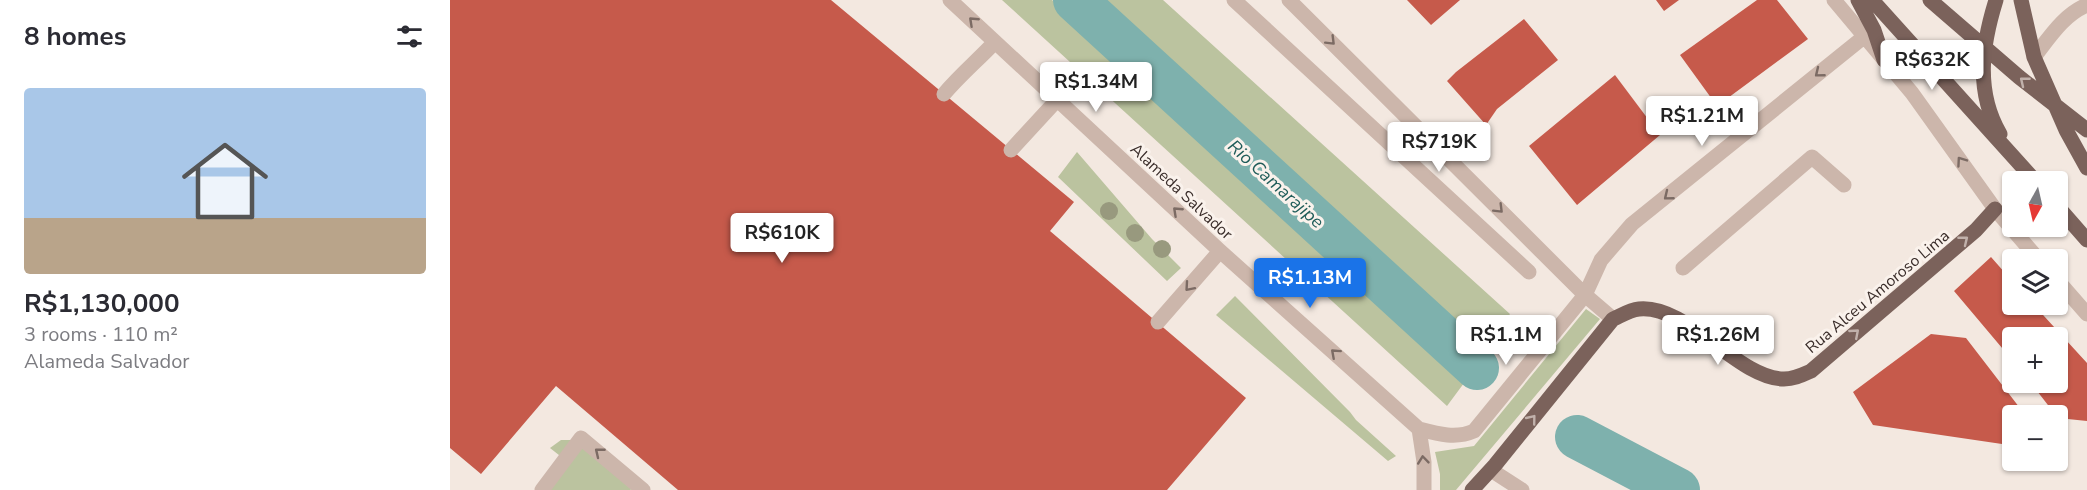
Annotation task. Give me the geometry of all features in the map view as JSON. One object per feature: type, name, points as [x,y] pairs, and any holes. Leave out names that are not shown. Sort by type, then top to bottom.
[{"type":"main road","points":[[1858,0],[1874,30],[1884,60]]},
{"type":"main road","points":[[1872,0],[2026,171]]},
{"type":"main road","points":[[1930,0],[2019,77],[2087,130]]},
{"type":"main road","points":[[1996,0],[1986,32],[1982,67],[1986,99],[1994,123],[2016,159]]},
{"type":"main road","points":[[2021,0],[2034,57],[2066,130],[2085,165]]},
{"type":"main road","name":"Rua Alceu Amoroso Lima","points":[[1613,319],[1626,312],[1640,309],[1655,310],[1674,317],[1762,374],[1782,379],[1796,378],[1810,371],[1976,230],[1995,209]]},
{"type":"main road","points":[[2068,218],[2087,240]]},
{"type":"main road","points":[[1472,490],[1613,319]]},
{"type":"street","name":"Alameda Salvador","points":[[950,0],[1220,251],[1419,429]]},
{"type":"street","points":[[1234,0],[1528,272]]},
{"type":"street","points":[[1289,0],[1586,295],[1613,319]]},
{"type":"street","points":[[1834,0],[1912,93],[1995,209],[2030,249]]},
{"type":"street","points":[[2034,57],[2076,9],[2087,5]]},
{"type":"street","points":[[1424,490],[1424,462],[1419,429],[1446,435],[1464,435],[1474,431],[1586,295],[1601,260],[1632,224],[1865,36]]},
{"type":"street","points":[[944,94],[964,71],[973,66],[995,42]]},
{"type":"street","points":[[1011,150],[1057,100]]},
{"type":"street","points":[[1683,268],[1812,157],[1844,185]]},
{"type":"street","points":[[1158,322],[1220,251]]},
{"type":"street","points":[[2068,292],[2087,314]]},
{"type":"street","points":[[542,490],[581,438],[643,490]]},
{"type":"street","points":[[1493,467],[1522,490]]},
{"type":"green space","points":[[1002,0],[1052,0],[1467,379],[1447,406]]},
{"type":"green space","points":[[1099,0],[1163,0],[1510,314],[1482,353]]},
{"type":"green space","points":[[1077,152],[1152,239],[1181,268],[1167,281],[1058,177]]},
{"type":"green space","points":[[1235,296],[1356,420],[1396,456],[1388,461],[1216,315]]},
{"type":"green space","points":[[1586,309],[1600,319],[1456,490],[1440,490],[1440,474],[1435,452],[1474,446]]},
{"type":"green space","points":[[561,440],[575,440],[629,485],[631,490],[535,490],[564,459],[550,448]]},
{"type":"building","points":[[450,0],[831,0],[1074,202],[1050,231],[1246,398],[1167,490],[678,490],[556,386],[481,474],[450,448]]},
{"type":"building","points":[[1407,0],[1460,0],[1431,25]]},
{"type":"building","points":[[1656,0],[1679,0],[1664,11]]},
{"type":"building","points":[[1757,0],[1777,0],[1808,39],[1717,106],[1680,55]]},
{"type":"building","points":[[1524,19],[1558,60],[1497,109],[1486,125],[1447,81]]},
{"type":"building","points":[[1615,75],[1660,135],[1577,205],[1529,146]]},
{"type":"building","points":[[1991,257],[2002,270],[2002,315],[2043,315],[2054,327],[2002,327],[2002,348],[1954,291]]},
{"type":"building","points":[[1931,334],[1966,338],[2002,385],[2002,393],[2008,393],[2018,405],[2002,405],[2002,444],[1873,425],[1853,392]]},
{"type":"building","points":[[2068,342],[2087,363],[2087,421],[2068,419],[2068,405],[2048,405],[2039,393],[2068,393]]},
{"type":"waterway","name":"Rio Camarajipe","points":[[1075,0],[1477,368]]},
{"type":"waterway","name":"Rio Camarajipe","points":[[1577,437],[1678,490]]}]
